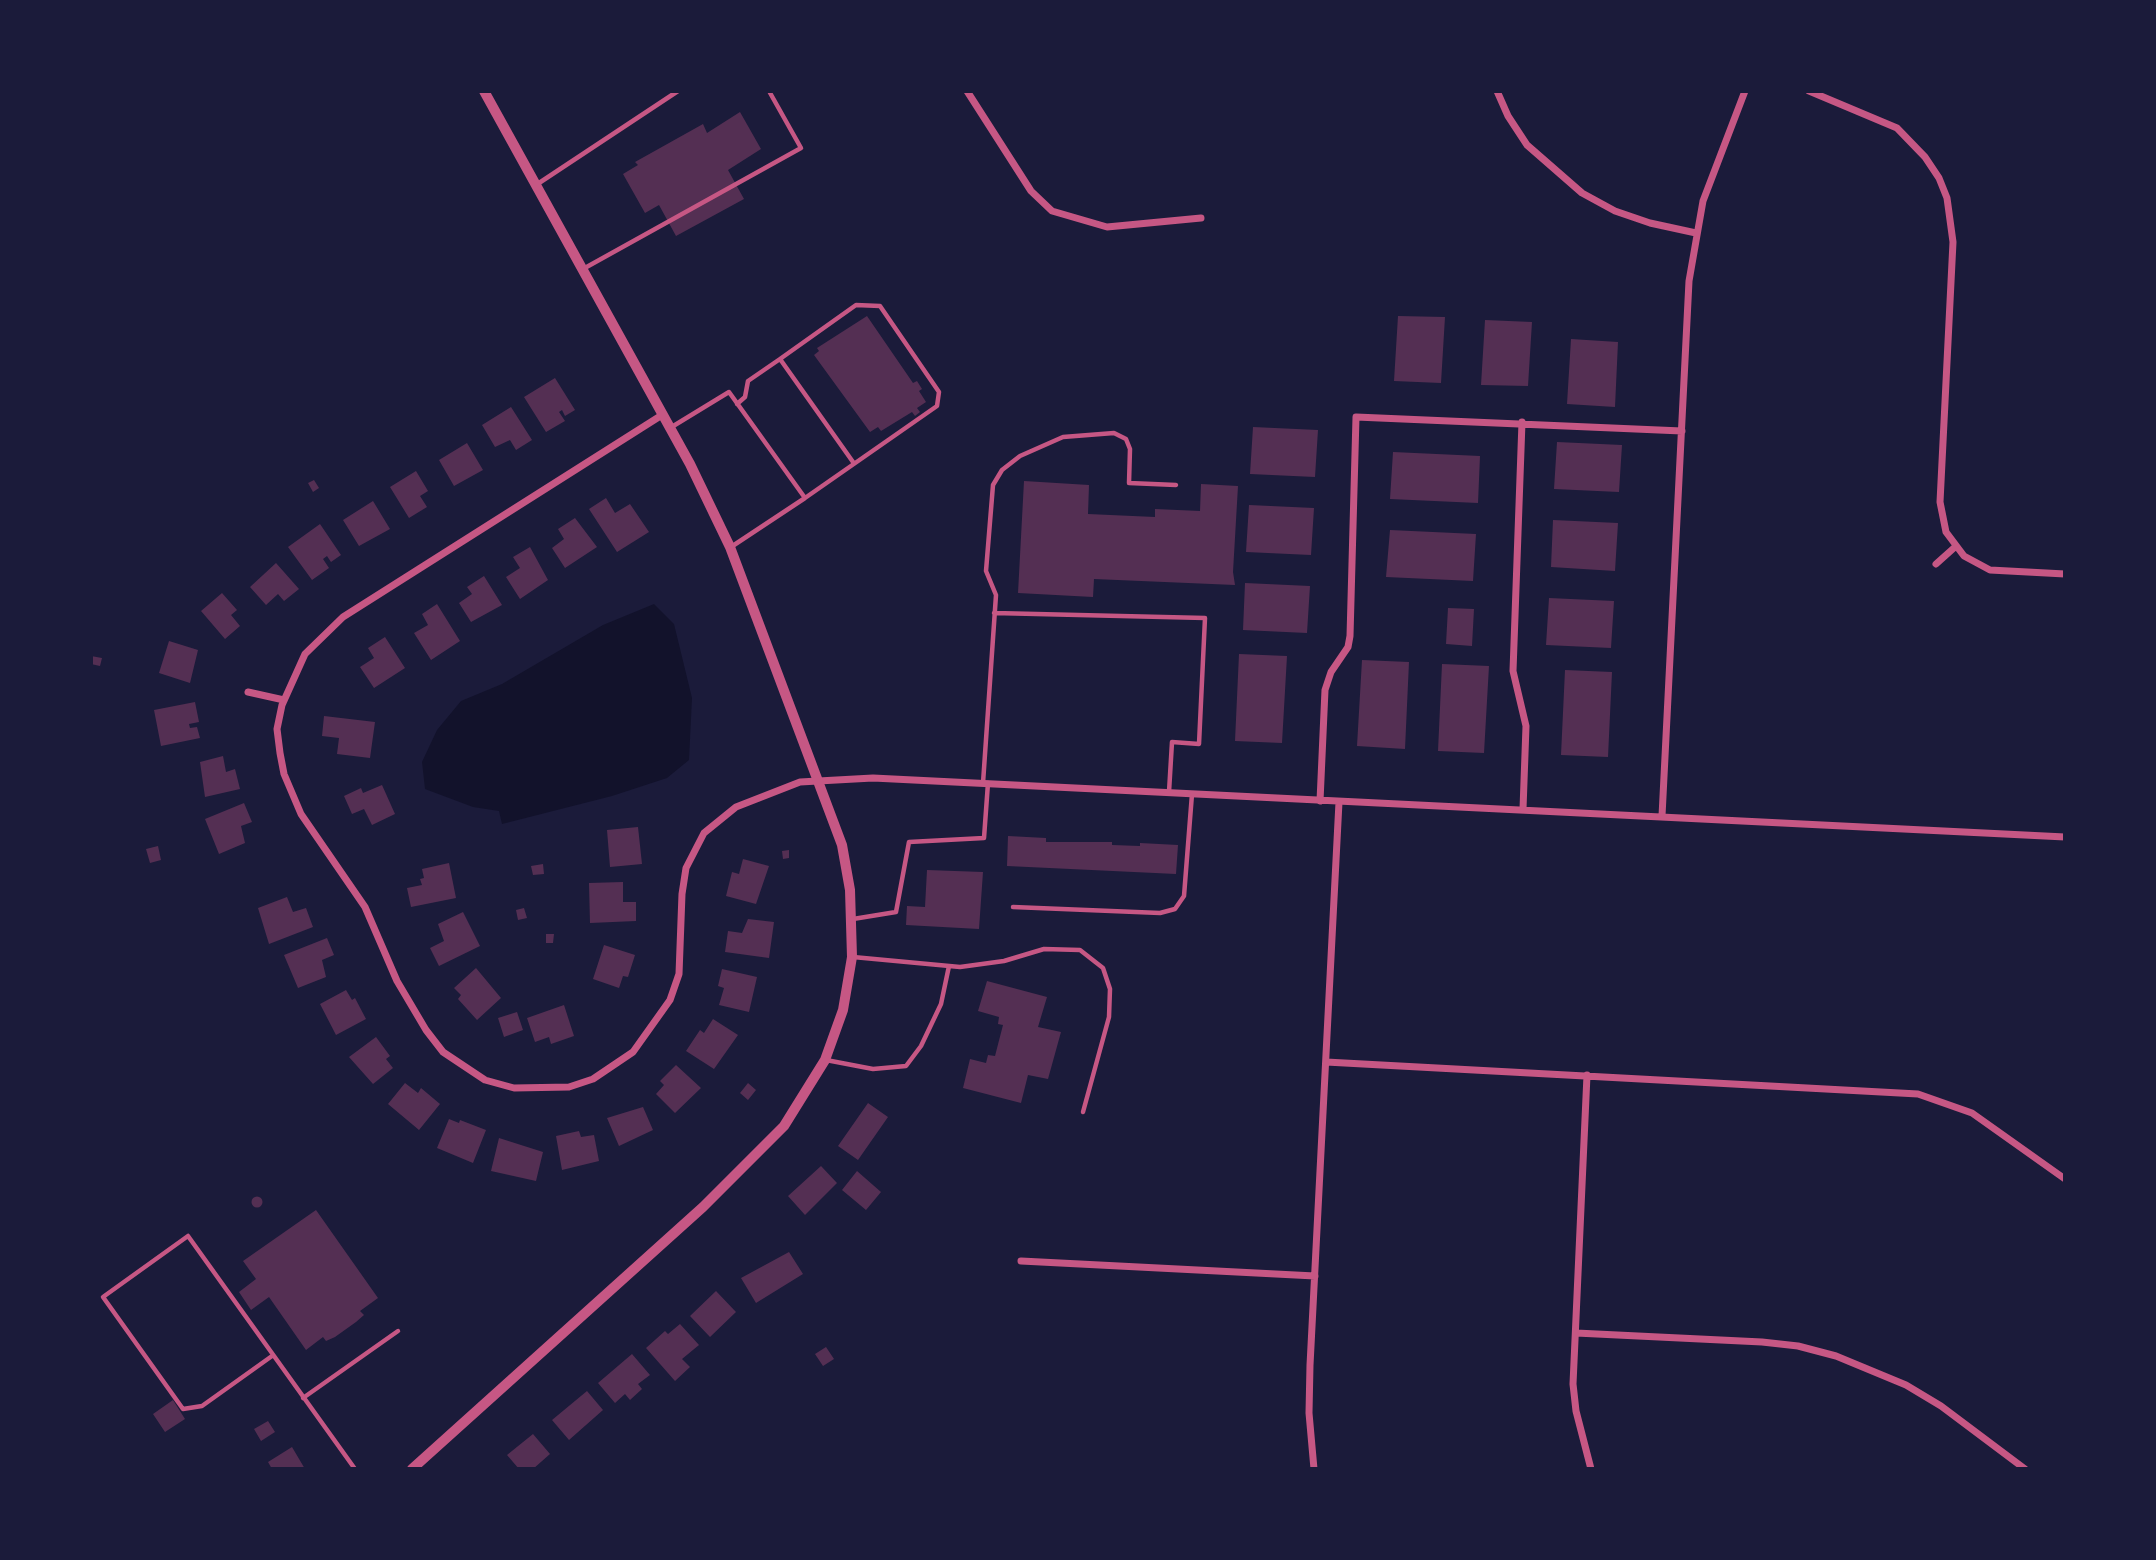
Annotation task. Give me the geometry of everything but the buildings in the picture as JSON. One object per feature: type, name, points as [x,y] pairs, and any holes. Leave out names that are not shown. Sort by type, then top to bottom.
[{"type":"street","points":[[412,1469],[752,1161],[797,1108],[825,1060],[846,999],[852,957],[853,919],[842,845],[730,547],[670,428],[484,91]]},
{"type":"street","points":[[967,91],[1031,191],[1052,211],[1107,227],[1201,218]]},
{"type":"street","points":[[1497,91],[1508,116],[1527,145],[1583,193],[1615,211],[1650,223],[1696,233]]},
{"type":"street","points":[[1662,816],[1689,281],[1703,201],[1745,91]]},
{"type":"street","points":[[1809,91],[1897,128],[1925,157],[1939,178],[1947,198],[1953,242],[1940,502],[1946,532],[1955,547],[1976,565],[1990,570],[2065,575]]},
{"type":"street","points":[[662,415],[343,617],[306,654],[284,700],[277,729],[284,774],[291,796],[365,907],[409,1003],[443,1052],[485,1080],[514,1088],[569,1087],[614,1068],[641,1045],[670,1000],[679,974],[682,894],[686,869],[704,833],[736,807],[782,788],[818,780],[873,778],[985,783],[2065,837]]},
{"type":"street","points":[[1320,801],[1325,690],[1331,672],[1348,647],[1350,636],[1356,417],[1522,422],[1682,431]]},
{"type":"street","points":[[1522,422],[1513,671],[1526,726],[1523,809]]},
{"type":"street","points":[[1936,565],[1955,547]]},
{"type":"street","points":[[248,692],[284,700]]},
{"type":"street","points":[[1314,1469],[1309,1413],[1339,802]]},
{"type":"street","points":[[1326,1062],[1917,1094],[1972,1113],[2065,1179]]},
{"type":"street","points":[[1587,1075],[1573,1384],[1576,1411],[1591,1469]]},
{"type":"street","points":[[1021,1261],[1315,1276]]},
{"type":"street","points":[[1576,1333],[1762,1342],[1798,1346],[1836,1356],[1906,1385],[1941,1406],[2025,1469]]},
{"type":"lane","points":[[535,186],[678,91]]},
{"type":"lane","points":[[582,270],[801,148],[769,91]]},
{"type":"lane","points":[[730,547],[937,406],[939,393],[880,306],[856,305],[748,381],[746,397],[737,404]]},
{"type":"lane","points":[[780,359],[853,462]]},
{"type":"lane","points":[[670,428],[729,392],[805,498]]},
{"type":"lane","points":[[853,919],[895,912],[909,842],[984,838],[996,595],[986,571],[993,485],[1002,470],[1020,456],[1063,437],[1114,433],[1126,439],[1130,449],[1129,483],[1176,485]]},
{"type":"lane","points":[[994,613],[1205,618],[1199,744],[1172,743],[1169,793]]},
{"type":"lane","points":[[1013,907],[1160,913],[1175,909],[1184,896],[1192,794]]},
{"type":"lane","points":[[852,957],[949,966],[1004,961],[1044,949],[1080,950],[1102,968],[1110,989],[1109,1017],[1083,1112]]},
{"type":"lane","points":[[825,1060],[873,1069],[906,1066],[921,1046],[941,1004],[949,966]]},
{"type":"lane","points":[[272,1356],[202,1406],[183,1409],[103,1297],[188,1236],[355,1469]]},
{"type":"lane","points":[[303,1398],[398,1331]]},
{"type":"shaded area","points":[[654,604],[674,624],[692,698],[689,760],[667,778],[612,796],[502,824],[499,811],[473,807],[425,789],[422,762],[437,730],[461,701],[502,684],[603,625]]}]
